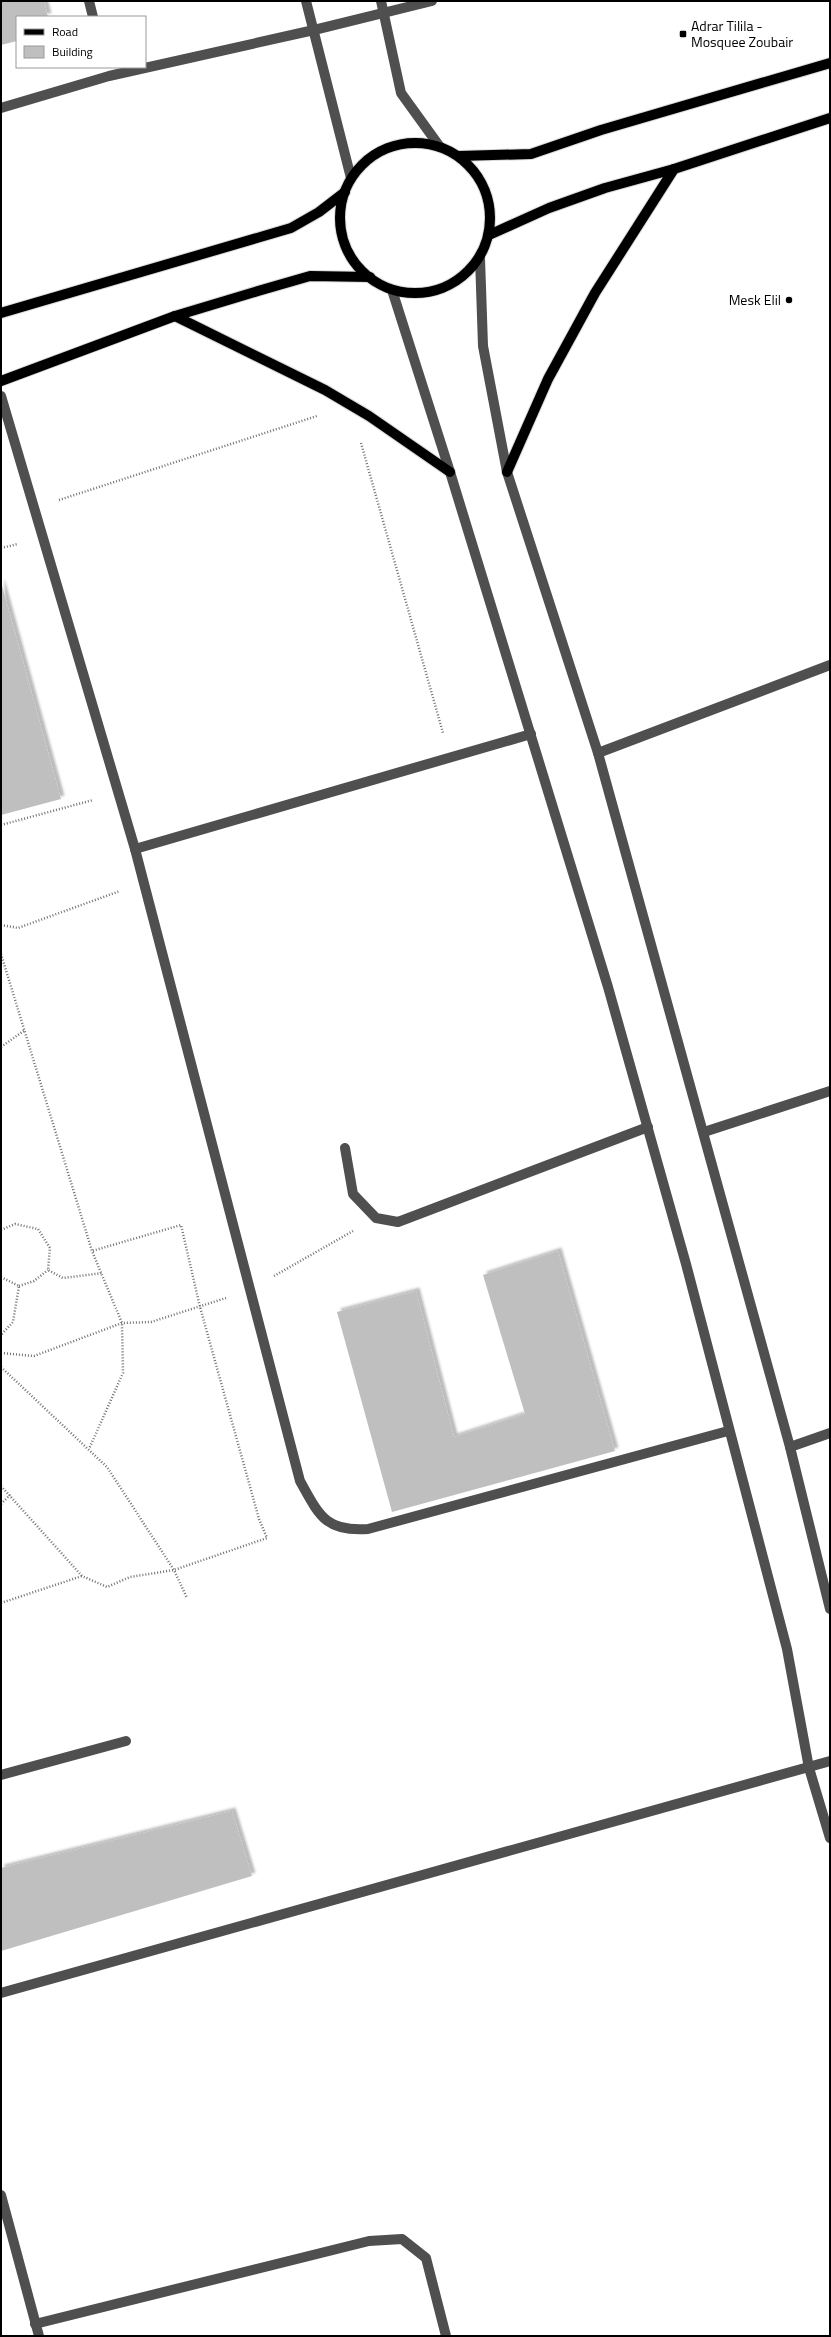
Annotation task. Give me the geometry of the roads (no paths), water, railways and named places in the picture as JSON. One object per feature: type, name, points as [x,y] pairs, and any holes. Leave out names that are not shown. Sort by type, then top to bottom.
[{"type":"main road","points":[[459,156],[493,157],[531,154],[600,130],[830,63]]},
{"type":"main road","points":[[489,235],[549,208],[598,190],[674,169],[830,118]]},
{"type":"main road","points":[[415,143],[440,147],[459,156],[475,172],[486,191],[491,213],[489,235],[480,258],[463,276],[441,289],[417,294],[392,290],[370,277],[354,260],[343,239],[340,215],[344,192],[352,178],[368,159],[390,147],[415,143]]},
{"type":"main road","points":[[507,472],[548,379],[595,293],[674,169]]},
{"type":"main road","points":[[1,313],[291,228],[319,212],[344,192]]},
{"type":"main road","points":[[1,381],[175,316],[310,276],[370,277]]},
{"type":"main road","points":[[175,316],[325,390],[450,472]]},
{"type":"street","points":[[89,1],[93,16]]},
{"type":"street","points":[[306,1],[352,178]]},
{"type":"street","points":[[381,1],[401,93],[440,147]]},
{"type":"street","points":[[146,64],[314,30],[432,1]]},
{"type":"street","points":[[1,108],[108,72],[128,68]]},
{"type":"street","points":[[480,258],[483,346],[507,472],[598,753],[790,1447],[830,1609]]},
{"type":"street","points":[[392,290],[531,734],[608,987],[648,1127],[686,1264],[728,1431],[787,1649],[809,1768],[830,1838]]},
{"type":"street","points":[[1,396],[144,883],[300,1481],[321,1515],[332,1525],[349,1530],[368,1529],[728,1431]]},
{"type":"street","points":[[598,753],[830,665]]},
{"type":"street","points":[[134,849],[531,734]]},
{"type":"street","points":[[704,1132],[830,1091]]},
{"type":"street","points":[[345,1148],[353,1194],[376,1218],[398,1222],[648,1127]]},
{"type":"street","points":[[790,1447],[830,1433]]},
{"type":"street","points":[[1,1774],[126,1741]]},
{"type":"street","points":[[1,1993],[830,1761]]},
{"type":"street","points":[[1,2195],[39,2336]]},
{"type":"street","points":[[35,2324],[369,2241],[402,2239],[426,2258],[446,2336]]},
{"type":"place","name":"Adrar Tilila - Mosquee Zoubair","points":[[683,34]]},
{"type":"place","name":"Mesk Elil","points":[[789,300]]}]
